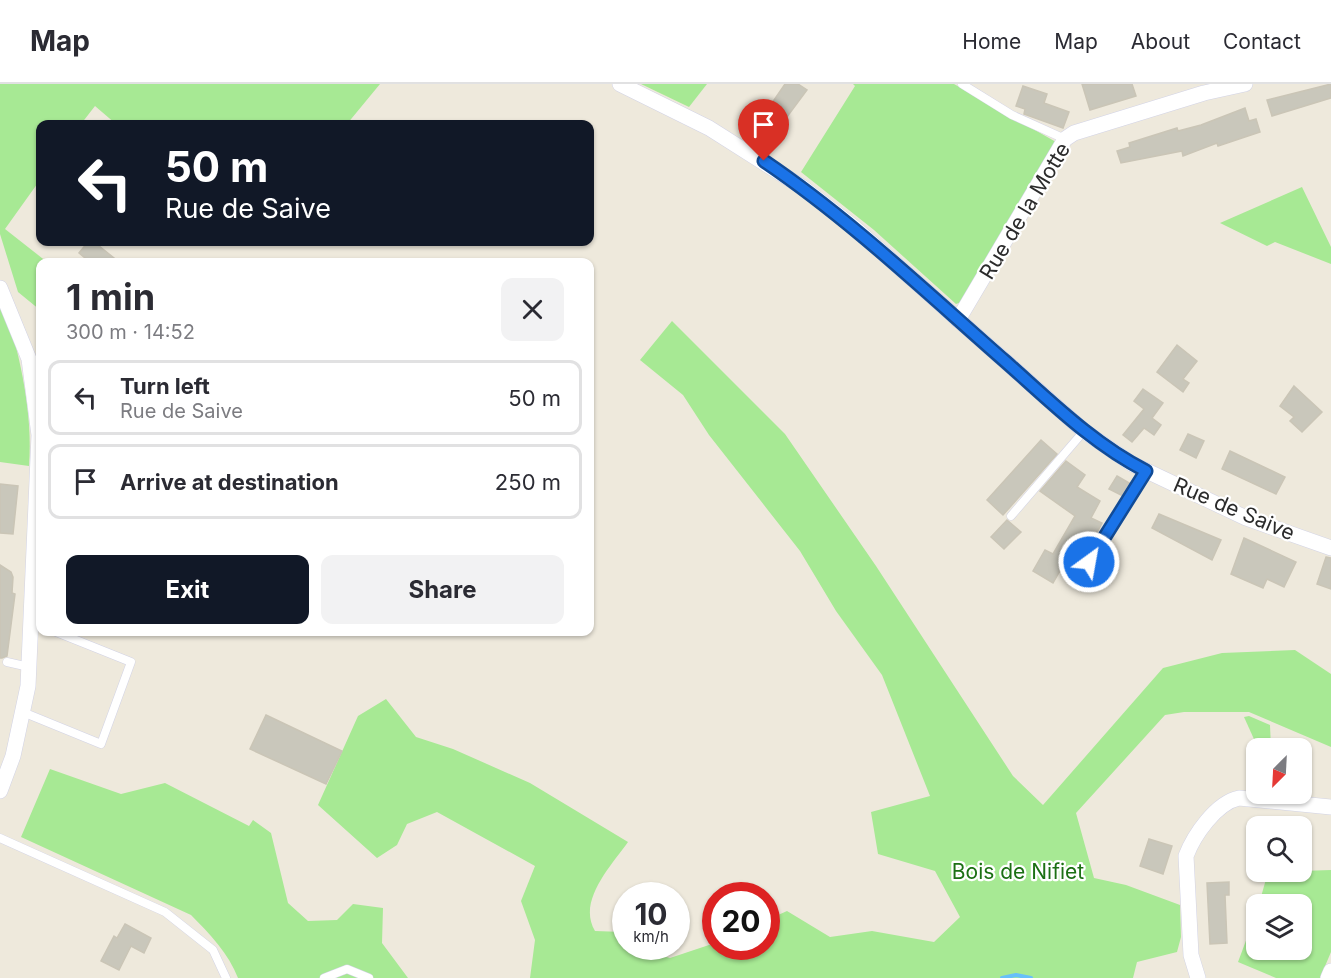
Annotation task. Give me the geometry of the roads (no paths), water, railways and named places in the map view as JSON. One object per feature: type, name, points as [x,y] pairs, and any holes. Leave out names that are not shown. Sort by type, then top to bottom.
[{"type":"street","name":"Rue de Saive","points":[[620,84],[709,128],[802,187],[855,229],[1084,431],[1146,471],[1246,518],[1331,548]]},
{"type":"street","name":"Rue de la Motte","points":[[958,320],[1065,139],[1074,133],[1204,93],[1245,84]]},
{"type":"street","points":[[0,288],[29,359],[36,412]]},
{"type":"street","points":[[0,791],[25,713],[29,667],[36,629]]},
{"type":"street","points":[[1198,978],[1191,955],[1186,856],[1193,842],[1218,810],[1230,800],[1239,798],[1331,807]]},
{"type":"street","points":[[1328,978],[1331,971]]},
{"type":"lane","points":[[962,84],[1012,115],[1065,139]]},
{"type":"lane","points":[[1011,516],[1084,431]]},
{"type":"lane","points":[[1089,562],[1146,471]]},
{"type":"lane","points":[[25,713],[101,744],[131,662],[66,636]]},
{"type":"lane","points":[[7,662],[29,667]]},
{"type":"lane","points":[[0,838],[165,912],[213,950],[226,978]]},
{"type":"lane","points":[[324,978],[347,969],[369,978]]},
{"type":"waterway","points":[[1002,978],[1016,975],[1031,978]]},
{"type":"park label","name":"Bois de Nifiet","points":[[1018,872]]}]
